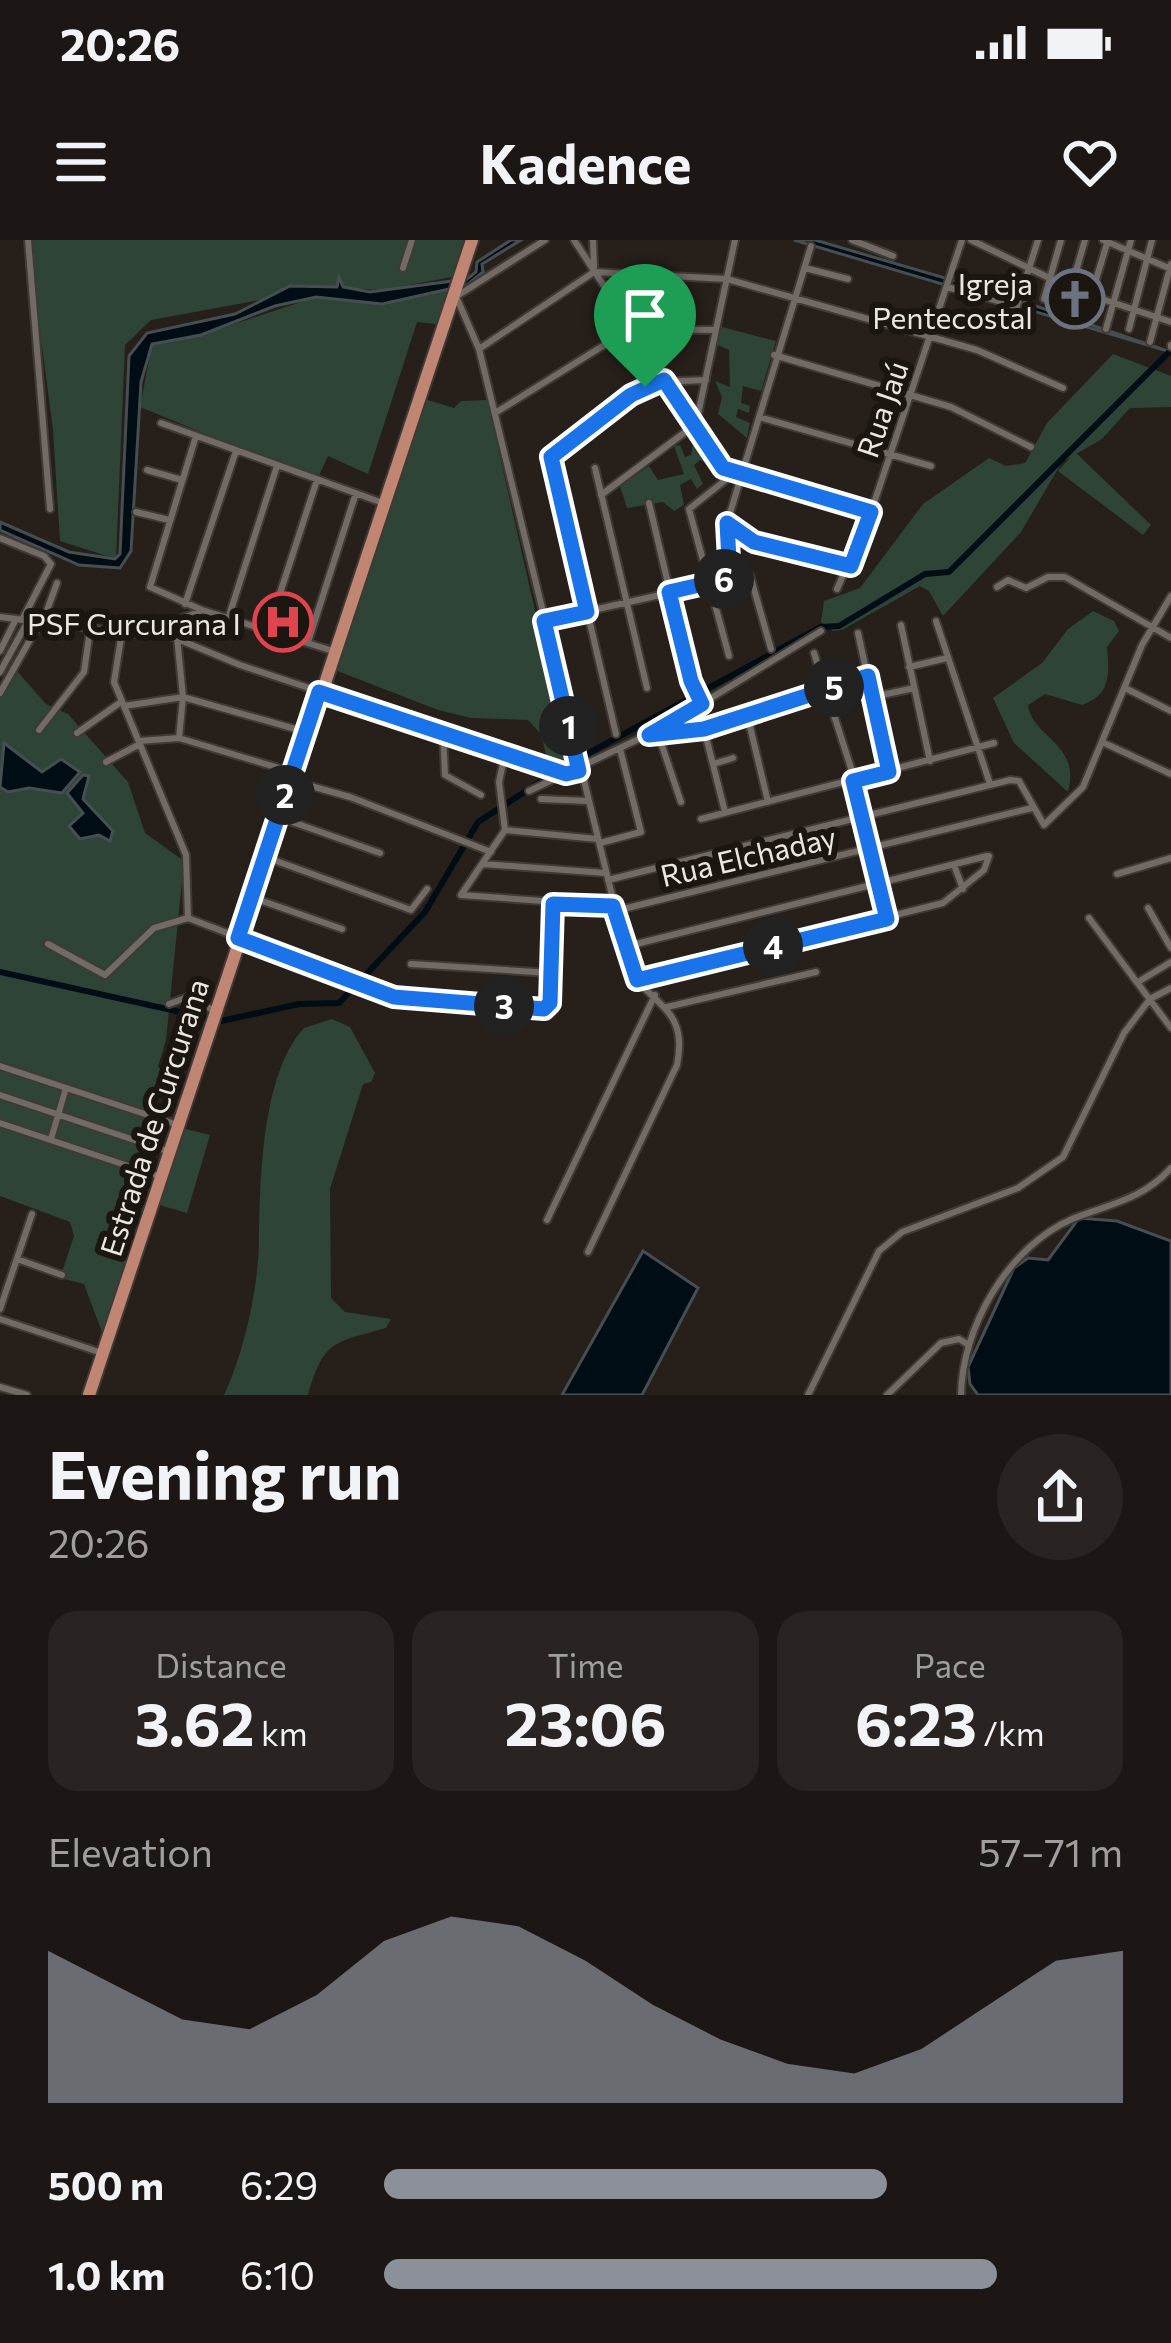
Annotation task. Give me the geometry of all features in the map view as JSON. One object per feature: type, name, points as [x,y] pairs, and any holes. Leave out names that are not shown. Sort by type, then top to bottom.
[{"type":"main road","name":"Estrada de Curcurana","points":[[89,1395],[472,240]]},
{"type":"street","points":[[28,240],[50,509]]},
{"type":"street","points":[[403,268],[412,240]]},
{"type":"street","points":[[545,240],[457,292],[495,413],[624,947],[637,980],[668,1007],[680,1036],[677,1065],[588,1252]]},
{"type":"street","points":[[574,240],[716,461],[736,475],[871,512]]},
{"type":"street","points":[[593,240],[594,272]]},
{"type":"street","points":[[601,495],[693,427],[735,240]]},
{"type":"street","points":[[852,240],[893,256]]},
{"type":"street","name":"Rua Jaú","points":[[837,590],[871,512],[962,240]]},
{"type":"street","points":[[971,240],[1072,289],[1171,322]]},
{"type":"street","points":[[948,282],[1019,303],[1038,240]]},
{"type":"street","points":[[1044,299],[1061,240]]},
{"type":"street","points":[[1063,316],[1084,240]]},
{"type":"street","points":[[1129,329],[1152,240]]},
{"type":"street","points":[[1084,323],[1106,241],[1129,244],[1148,259],[1171,267],[1150,342]]},
{"type":"street","points":[[1106,329],[1129,244]]},
{"type":"street","points":[[730,578],[727,523],[736,475],[759,417],[774,355],[811,246]]},
{"type":"street","points":[[804,268],[848,279]]},
{"type":"street","points":[[478,350],[594,272],[728,279],[1003,359],[1063,388]]},
{"type":"street","points":[[495,413],[630,328],[716,330]]},
{"type":"street","points":[[774,355],[974,415],[1031,447]]},
{"type":"street","points":[[616,734],[551,457],[631,395],[664,380],[706,380]]},
{"type":"street","points":[[759,417],[931,466]]},
{"type":"street","points":[[160,423],[383,503]]},
{"type":"street","points":[[196,436],[149,581],[155,591],[333,651]]},
{"type":"street","points":[[185,604],[236,451]]},
{"type":"street","points":[[228,619],[277,466]]},
{"type":"street","points":[[595,468],[647,688]]},
{"type":"street","points":[[146,470],[182,480]]},
{"type":"street","points":[[729,656],[689,507],[736,475]]},
{"type":"street","points":[[268,631],[317,480]]},
{"type":"street","points":[[308,642],[356,493]]},
{"type":"street","points":[[649,503],[691,681],[702,704]]},
{"type":"street","points":[[136,512],[169,520]]},
{"type":"street","points":[[727,523],[754,542],[851,566]]},
{"type":"street","points":[[0,538],[51,564],[0,671]]},
{"type":"street","points":[[997,587],[1008,580],[1026,588],[1053,576],[1065,578],[1171,638]]},
{"type":"street","points":[[544,621],[730,578],[754,578],[771,649]]},
{"type":"street","points":[[0,693],[57,584]]},
{"type":"street","points":[[506,750],[499,782],[505,830],[483,864],[607,876],[1016,779],[1044,825],[1077,796],[1142,645],[1154,632],[1171,596]]},
{"type":"street","points":[[0,617],[122,632],[156,630],[202,610]]},
{"type":"street","points":[[0,651],[22,620]]},
{"type":"street","points":[[936,620],[990,784]]},
{"type":"street","points":[[901,626],[930,760]]},
{"type":"street","points":[[39,730],[84,672],[90,630]]},
{"type":"street","points":[[156,630],[319,692],[506,750],[561,772]]},
{"type":"street","points":[[529,791],[561,772],[649,735],[821,631]]},
{"type":"street","points":[[122,632],[113,682],[186,854],[188,918]]},
{"type":"street","points":[[858,633],[889,772]]},
{"type":"street","points":[[177,637],[183,697],[179,738]]},
{"type":"street","points":[[814,653],[853,781],[887,919]]},
{"type":"street","points":[[909,667],[947,658]]},
{"type":"street","points":[[649,735],[704,729],[868,676]]},
{"type":"street","points":[[873,697],[914,688]]},
{"type":"street","points":[[1125,688],[1171,711]]},
{"type":"street","points":[[77,733],[122,704],[183,697],[306,732]]},
{"type":"street","points":[[747,714],[768,802]]},
{"type":"street","points":[[704,729],[725,812]]},
{"type":"street","points":[[443,732],[445,776],[481,795]]},
{"type":"street","points":[[659,737],[681,802]]},
{"type":"street","points":[[106,762],[139,743],[179,738],[491,852]]},
{"type":"street","points":[[1102,742],[1171,774]]},
{"type":"street","points":[[701,819],[994,743]]},
{"type":"street","points":[[505,830],[598,842],[641,832],[620,749]]},
{"type":"street","points":[[713,764],[733,758]]},
{"type":"street","points":[[541,799],[588,801]]},
{"type":"street","name":"Rua Elchaday","points":[[483,864],[462,897],[614,909],[1032,808]]},
{"type":"street","points":[[278,817],[380,853]]},
{"type":"street","points":[[624,947],[989,856],[984,870],[943,903],[637,980]]},
{"type":"street","points":[[264,857],[411,910],[428,889]]},
{"type":"street","points":[[1118,874],[1171,858]]},
{"type":"street","points":[[954,865],[963,889]]},
{"type":"street","points":[[251,896],[342,929]]},
{"type":"street","points":[[48,944],[105,975],[154,928],[188,918],[353,984],[412,1000],[548,1008],[553,904]]},
{"type":"street","points":[[1148,908],[1171,948]]},
{"type":"street","points":[[1089,918],[1171,1028]]},
{"type":"street","points":[[1137,982],[1171,962]]},
{"type":"street","points":[[411,964],[551,974]]},
{"type":"street","points":[[668,1007],[816,972]]},
{"type":"street","points":[[808,1395],[879,1251],[902,1232],[1018,1189],[1063,1157],[1124,1033],[1150,999],[1171,988]]},
{"type":"street","points":[[547,1220],[655,995]]},
{"type":"street","points":[[169,1004],[188,997],[213,1012]]},
{"type":"street","points":[[0,1066],[176,1124]]},
{"type":"street","points":[[50,1139],[66,1088]]},
{"type":"street","points":[[0,1096],[167,1151]]},
{"type":"street","points":[[0,1124],[158,1176]]},
{"type":"street","points":[[961,1395],[969,1345],[992,1294],[1022,1256],[1075,1218],[1119,1206],[1171,1168]]},
{"type":"street","points":[[0,1310],[32,1214]]},
{"type":"street","points":[[17,1259],[62,1275]]},
{"type":"street","points":[[0,1319],[102,1353]]},
{"type":"street","points":[[886,1395],[941,1343],[959,1339],[969,1345]]},
{"type":"street","points":[[0,1387],[28,1395]]},
{"type":"green space","points":[[28,240],[468,240],[457,276],[382,290],[290,286],[260,300],[151,320],[125,345],[116,559],[60,541],[53,430]]},
{"type":"green space","points":[[450,284],[436,324],[417,322],[368,474],[328,456],[317,480],[140,407],[152,344],[201,335],[316,297],[382,304]]},
{"type":"green space","points":[[718,326],[776,341],[761,391],[743,386],[741,403],[750,406],[749,413],[738,409],[736,417],[750,423],[747,438],[718,414],[722,397],[715,381],[730,387],[729,350],[715,344]]},
{"type":"green space","points":[[1113,354],[1171,376],[1171,407],[1130,408],[1102,439],[1062,462],[1021,532],[943,616],[929,591],[920,586],[842,630],[833,631],[821,622],[824,601],[860,588],[923,504],[989,458],[1006,466],[1025,463],[1047,423]]},
{"type":"green space","points":[[421,398],[454,408],[461,401],[487,400],[570,764],[548,762],[541,734],[528,720],[471,718],[438,710],[335,670]]},
{"type":"green space","points":[[695,434],[714,461],[708,465],[700,460],[694,465],[703,484],[697,489],[691,479],[680,485],[684,505],[674,511],[663,502],[627,508],[620,486],[649,466],[658,480],[684,474],[674,446],[680,445],[685,457],[691,455]]},
{"type":"green space","points":[[1075,452],[1151,525],[1143,535],[1058,471]]},
{"type":"green space","points":[[1093,611],[1114,621],[1119,631],[1107,647],[1104,689],[1082,705],[1045,694],[1028,705],[1031,716],[1068,762],[1068,792],[1014,743],[993,698],[1042,663],[1068,629]]},
{"type":"green space","points":[[16,670],[46,704],[68,714],[128,782],[145,833],[184,861],[166,1040],[158,1067],[165,1072],[156,1082],[132,1243],[103,1335],[84,1284],[60,1278],[74,1236],[70,1222],[0,1196],[0,695]]},
{"type":"green space","points":[[332,1019],[350,1027],[375,1073],[371,1082],[363,1084],[330,1189],[331,1298],[345,1312],[391,1319],[386,1328],[333,1346],[319,1363],[308,1395],[224,1395],[253,1300],[271,1100],[290,1048],[304,1028]]},
{"type":"green space","points":[[178,1127],[210,1135],[187,1213],[152,1203]]},
{"type":"shaded area","points":[[511,240],[521,240],[482,264],[483,272],[467,285],[382,304],[316,297],[275,306],[201,335],[152,344],[141,382],[131,551],[120,568],[79,565],[0,530],[0,522],[69,552],[115,559],[120,554],[129,356],[147,333],[235,314],[290,286],[337,287],[339,277],[343,287],[370,292],[467,279],[476,272],[477,262]]},
{"type":"shaded area","points":[[794,240],[815,240],[1006,296],[1016,292],[1021,301],[1171,352]]},
{"type":"shaded area","points":[[4,743],[42,772],[61,759],[80,772],[62,793],[29,788],[8,792],[0,787]]},
{"type":"shaded area","points":[[83,775],[89,776],[83,799],[113,831],[110,841],[99,835],[80,839],[69,826],[83,813],[67,793]]},
{"type":"shaded area","points":[[1079,1218],[1117,1221],[1171,1241],[1171,1395],[978,1395],[970,1384],[968,1367],[1014,1268],[1028,1258],[1048,1260]]},
{"type":"shaded area","points":[[643,1251],[698,1288],[642,1395],[562,1395]]},
{"type":"waterway","points":[[0,972],[221,1021],[299,1004],[339,1003],[425,912],[478,822],[565,766],[821,627],[839,626],[925,574],[949,572],[1171,350]]},
{"type":"place","name":"Igreja Pentecostal","points":[[1075,299]]},
{"type":"place","name":"PSF Curcurana I","points":[[283,622]]},
{"type":"route","points":[[664,380],[711,455],[733,474],[871,512],[851,566],[754,542],[727,523],[724,541],[730,578],[669,592],[691,681],[702,704],[649,735],[668,737],[704,729],[868,676],[889,772],[853,781],[887,919],[637,980],[613,906],[553,904],[550,1003],[544,1009],[394,997],[238,938],[319,692],[506,750],[566,774],[579,771],[544,621],[587,612],[551,457],[645,387],[664,380]]}]
